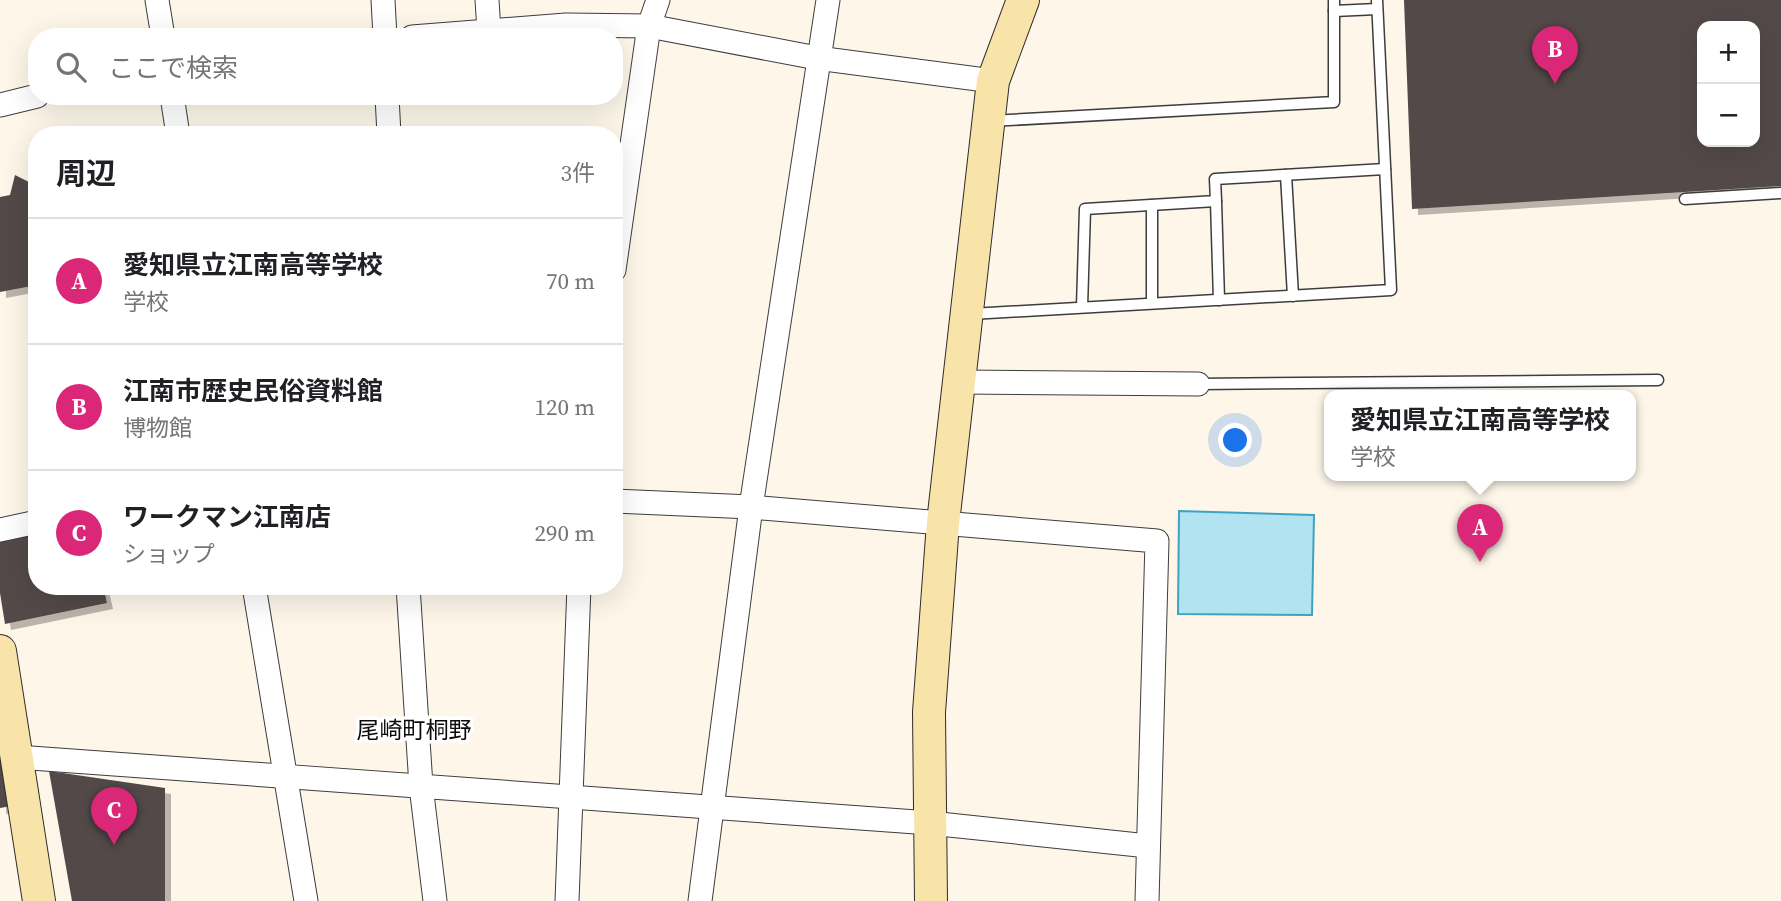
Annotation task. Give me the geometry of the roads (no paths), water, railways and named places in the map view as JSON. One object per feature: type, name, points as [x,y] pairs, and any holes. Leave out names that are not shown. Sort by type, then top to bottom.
[{"type":"street","points":[[157,0],[162,28]]},
{"type":"street","points":[[383,0],[385,28]]},
{"type":"street","points":[[487,0],[489,28]]},
{"type":"street","points":[[623,207],[649,26],[658,0]]},
{"type":"street","points":[[701,901],[751,507],[817,58],[828,0]]},
{"type":"street","points":[[931,901],[929,712],[943,523],[993,81],[1023,0]]},
{"type":"street","points":[[528,28],[566,25],[649,26],[817,58],[993,81]]},
{"type":"street","points":[[0,105],[28,98]]},
{"type":"street","points":[[173,105],[177,126]]},
{"type":"street","points":[[387,105],[389,126]]},
{"type":"street","points":[[960,382],[1198,384]]},
{"type":"street","points":[[623,501],[751,507],[1157,541],[1147,901]]},
{"type":"street","points":[[0,530],[28,524]]},
{"type":"street","points":[[256,595],[306,901]]},
{"type":"street","points":[[409,595],[421,786],[435,901]]},
{"type":"street","points":[[567,901],[579,595]]},
{"type":"street","points":[[0,651],[39,901]]},
{"type":"street","points":[[17,757],[930,823],[1148,846]]},
{"type":"lane","points":[[968,314],[1391,290],[1377,4],[1334,5],[1334,102],[988,121]]},
{"type":"lane","points":[[1219,300],[1215,179],[1385,169]]},
{"type":"lane","points":[[1286,175],[1293,296]]},
{"type":"lane","points":[[1685,199],[1781,193]]},
{"type":"lane","points":[[1082,307],[1084,209],[1216,201]]},
{"type":"lane","points":[[1152,205],[1152,303]]},
{"type":"lane","points":[[1198,384],[1658,380]]},
{"type":"water","points":[[1179,511],[1314,515],[1312,615],[1178,614]]},
{"type":"place","name":"江南市歴史民俗資料館","points":[[1555,84]]},
{"type":"place","name":"愛知県立江南高等学校","points":[[1480,562]]},
{"type":"place","name":"ワークマン江南店","points":[[114,845]]},
{"type":"district","name":"尾崎町桐野","points":[[414,730]]}]
